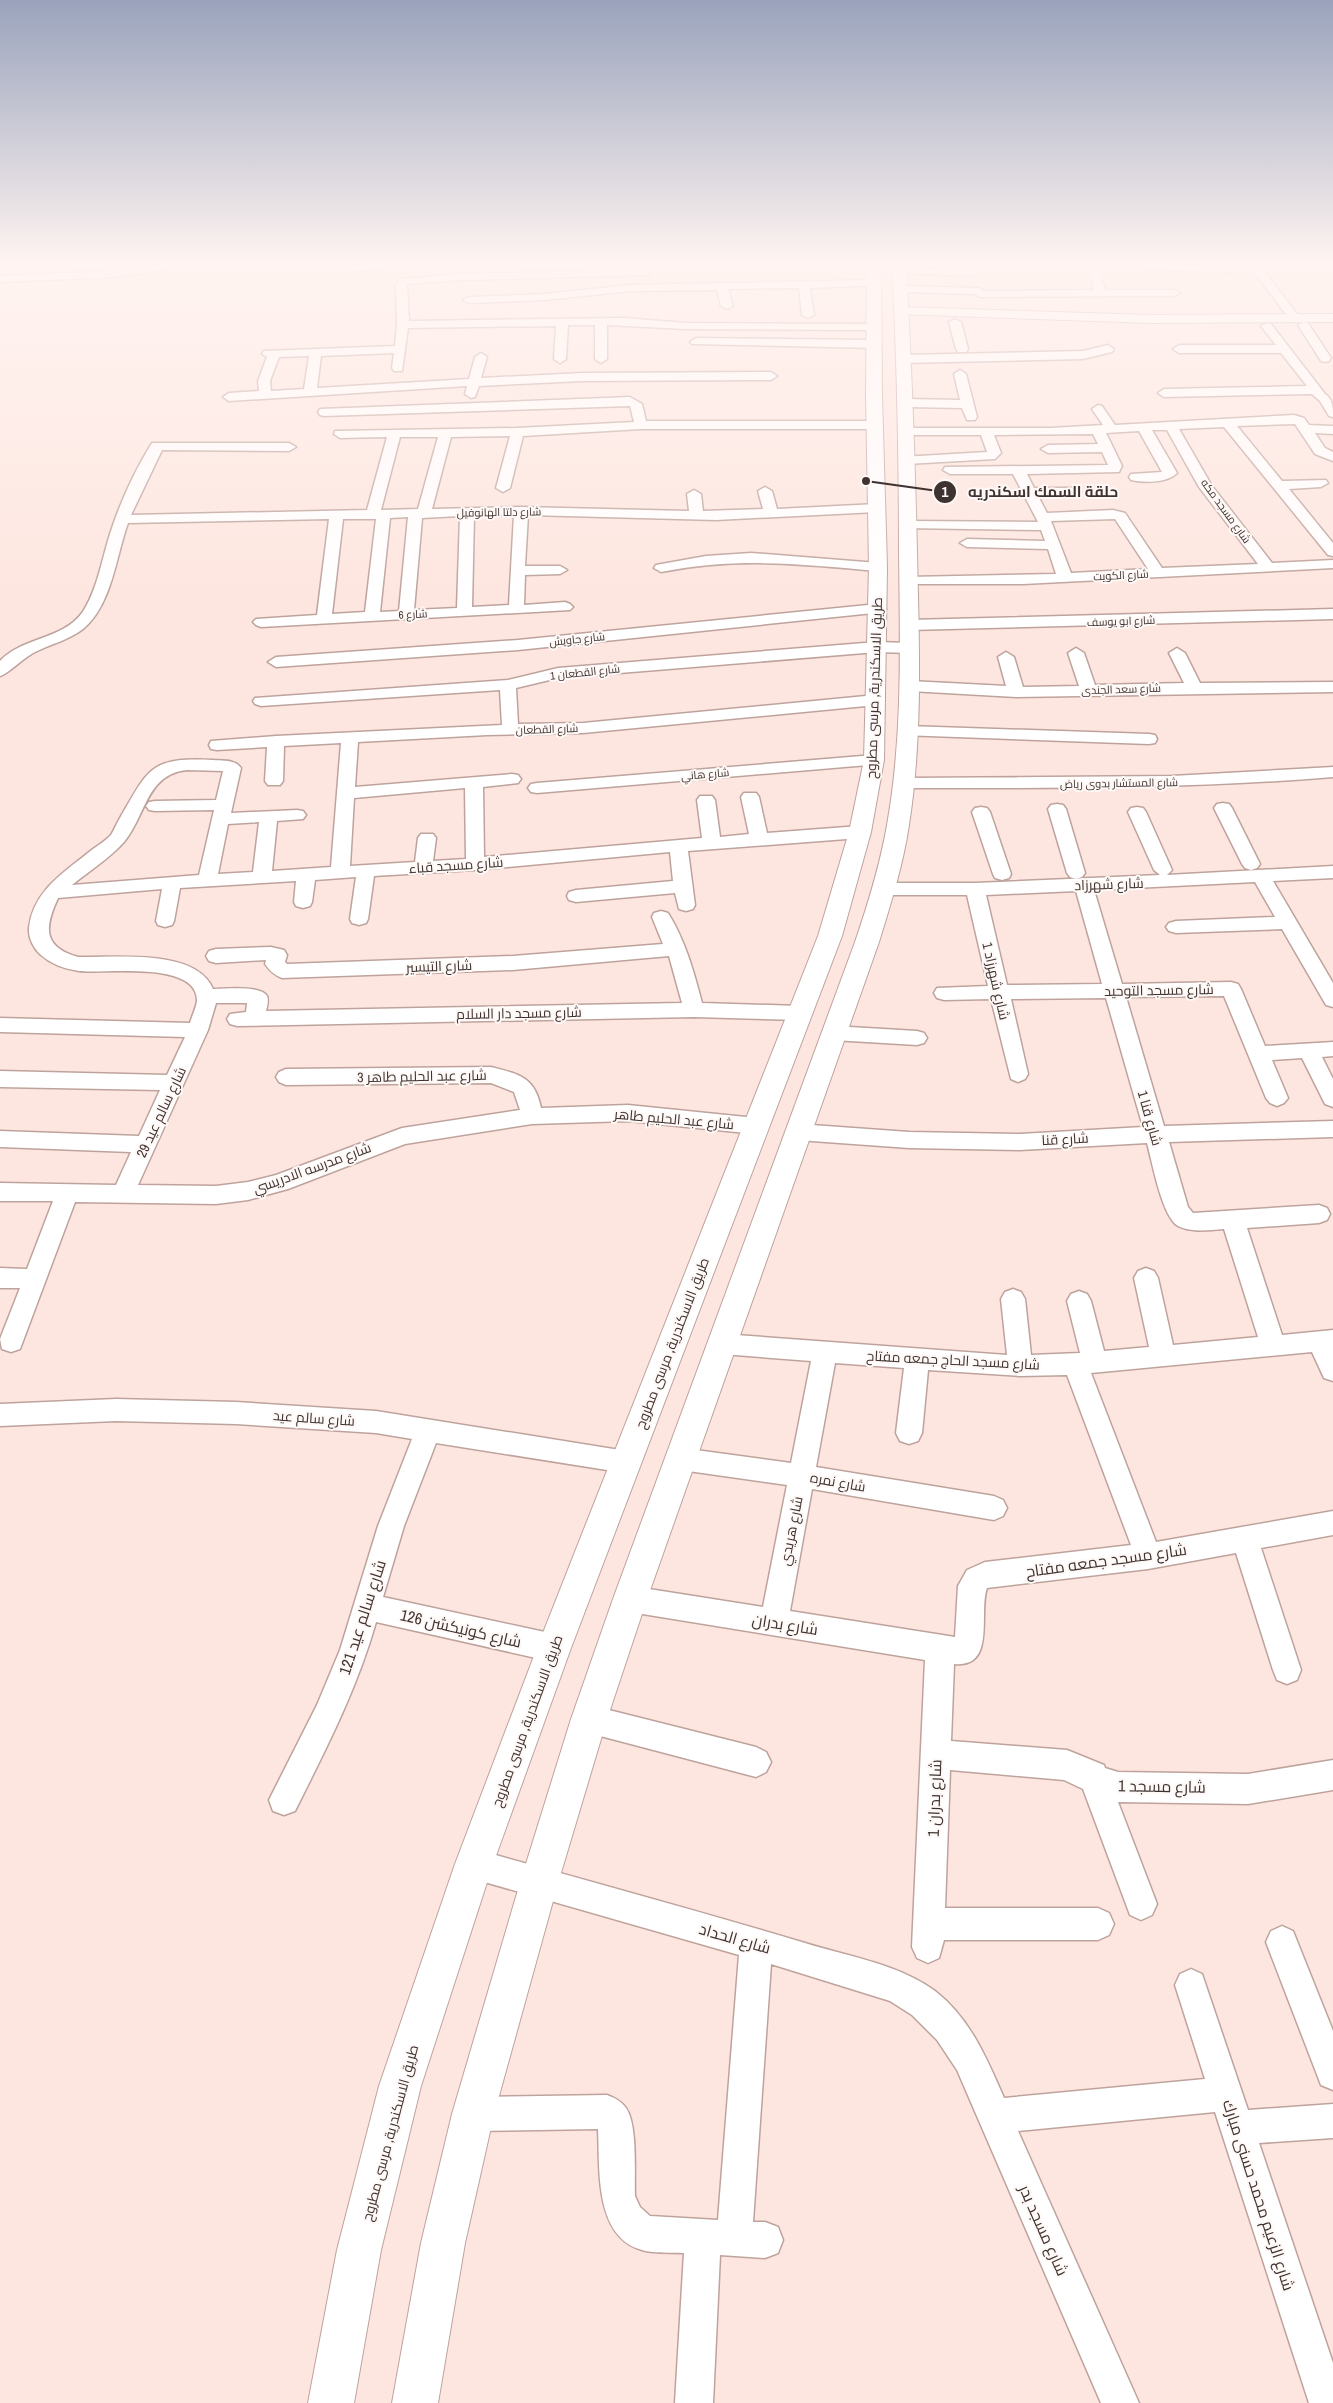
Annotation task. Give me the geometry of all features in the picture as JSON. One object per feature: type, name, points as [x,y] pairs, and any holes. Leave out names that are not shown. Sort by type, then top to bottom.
[{"type":"main road","name":"طريق الاسكندرية, مرسى مطروح","points":[[331,2403],[359,2250],[400,2086],[474,1864],[554,1648],[830,936],[860,832],[871,784],[874,760],[878,609],[874,396],[877,374]]},
{"type":"main road","points":[[415,2403],[443,2243],[473,2114],[539,1883],[589,1719],[886,881],[904,783],[910,686],[905,374]]},
{"type":"main road","points":[[874,396],[907,422]]},
{"type":"street","points":[[264,394],[266,374]]},
{"type":"street","points":[[310,391],[313,374]]},
{"type":"street","points":[[462,432],[476,374]]},
{"type":"street","points":[[950,469],[994,454],[980,432],[967,404],[960,374]]},
{"type":"street","points":[[1306,374],[1324,396],[1333,414]]},
{"type":"street","points":[[229,396],[474,382],[603,377],[771,376],[772,392]]},
{"type":"street","name":"شارع مسجد مكه","points":[[1168,376],[1173,408],[1206,487],[1268,567]]},
{"type":"street","points":[[907,422],[980,432],[1144,428],[1173,408],[1324,396]]},
{"type":"street","points":[[324,412],[630,401],[636,404],[641,425]]},
{"type":"street","points":[[907,422],[967,404]]},
{"type":"street","points":[[1173,408],[1228,423],[1294,419],[1300,421],[1320,452],[1333,457]]},
{"type":"street","points":[[907,422],[950,469],[1112,470],[1115,466],[1107,448],[1105,430],[1098,409]]},
{"type":"street","points":[[1228,423],[1333,552]]},
{"type":"street","points":[[340,434],[517,432],[641,425],[875,425]]},
{"type":"street","points":[[1136,477],[1164,476],[1170,472],[1144,428]]},
{"type":"street","points":[[1305,429],[1333,430]]},
{"type":"street","points":[[503,488],[517,432]]},
{"type":"street","points":[[372,616],[378,515],[395,433]]},
{"type":"street","points":[[406,614],[420,514],[445,433]]},
{"type":"street","points":[[0,672],[17,655],[72,629],[88,617],[122,519],[157,446],[289,447]]},
{"type":"street","points":[[1048,449],[1107,448]]},
{"type":"street","points":[[1018,470],[1046,522],[1065,578]]},
{"type":"street","points":[[1278,485],[1321,483]]},
{"type":"street","points":[[764,491],[771,513]]},
{"type":"street","points":[[1029,492],[1074,492]]},
{"type":"street","points":[[694,494],[696,516]]},
{"type":"street","name":"شارع دلتا الهانوفيل","points":[[122,519],[521,511],[696,516],[877,508]]},
{"type":"street","points":[[516,609],[521,511]]},
{"type":"street","points":[[464,611],[467,513]]},
{"type":"street","points":[[908,525],[1046,522],[1105,514],[1120,516],[1158,573]]},
{"type":"street","points":[[324,618],[336,516]]},
{"type":"street","points":[[967,543],[1054,546]]},
{"type":"street","points":[[661,568],[697,561],[734,558],[772,558],[878,567]]},
{"type":"street","name":"شارع الكويت","points":[[908,581],[1065,578],[1333,564]]},
{"type":"street","points":[[518,571],[560,570]]},
{"type":"street","name":"شارع 6","points":[[262,622],[565,607]]},
{"type":"street","name":"شارع جاويش","points":[[276,662],[518,645],[878,609]]},
{"type":"street","name":"شارع ابو يوسف","points":[[909,637],[1333,614]]},
{"type":"street","name":"شارع القطعان 1","points":[[260,701],[508,685],[558,673],[877,647],[909,637]]},
{"type":"street","points":[[1076,653],[1089,690]]},
{"type":"street","points":[[1177,653],[1195,688]]},
{"type":"street","points":[[1006,657],[1016,692]]},
{"type":"street","points":[[508,685],[510,730]]},
{"type":"street","name":"شارع سعد الجندى","points":[[910,686],[1016,692],[1333,687]]},
{"type":"street","name":"شارع القطعان","points":[[217,745],[350,737],[583,728],[876,700]]},
{"type":"street","points":[[907,731],[1149,739]]},
{"type":"street","points":[[340,872],[350,737]]},
{"type":"street","points":[[274,781],[276,741]]},
{"type":"street","name":"شارع هاني","points":[[537,788],[874,760]]},
{"type":"street","points":[[206,996],[201,985],[188,973],[168,966],[78,964],[57,958],[43,946],[38,931],[41,914],[51,893],[117,839],[152,778],[159,771],[171,766],[227,766],[232,770],[207,881]]},
{"type":"street","name":"شارع المستشار بدوى رياض","points":[[904,783],[1122,784],[1333,772]]},
{"type":"street","points":[[346,793],[512,780]]},
{"type":"street","points":[[474,783],[475,864]]},
{"type":"street","points":[[750,797],[759,839]]},
{"type":"street","points":[[706,800],[712,843]]},
{"type":"street","points":[[155,806],[269,817],[297,815]]},
{"type":"street","points":[[1223,808],[1256,870],[1330,989]]},
{"type":"street","name":"شارع قنا 1","points":[[1058,809],[1178,1210],[1185,1219],[1194,1222],[1233,1221],[1318,1214]]},
{"type":"street","points":[[981,812],[1002,874]]},
{"type":"street","points":[[1137,812],[1163,870]]},
{"type":"street","points":[[262,877],[269,817]]},
{"type":"street","name":"شارع مسجد قباء","points":[[51,893],[91,888],[475,864],[860,832]]},
{"type":"street","points":[[423,867],[427,838]]},
{"type":"street","points":[[678,846],[686,906]]},
{"type":"street","name":"شارع شهرزاد","points":[[886,881],[1002,874],[1080,879],[1256,870],[1333,860]]},
{"type":"street","name":"شارع شهرزاد","points":[[886,881],[975,889],[1163,870],[1333,872]]},
{"type":"street","points":[[359,919],[366,871]]},
{"type":"street","points":[[303,902],[306,874]]},
{"type":"street","points":[[165,921],[172,883]]},
{"type":"street","points":[[576,896],[683,886]]},
{"type":"street","name":"شارع شهرزاد 1","points":[[975,889],[1018,1074]]},
{"type":"street","points":[[661,917],[676,949],[694,1010]]},
{"type":"street","points":[[1176,927],[1288,923]]},
{"type":"street","name":"شارع التيسير","points":[[216,956],[271,953],[277,955],[276,964],[282,971],[514,964],[676,949]]},
{"type":"street","name":"شارع مسجد التوحيد","points":[[944,993],[1231,989],[1276,1098]]},
{"type":"street","name":"شارع مسجد دار السلام","points":[[206,996],[254,996],[258,998],[246,1019],[694,1010],[800,1013]]},
{"type":"street","name":"شارع سالم عيد 29","points":[[123,1194],[198,1030],[203,1018],[207,1000],[206,996]]},
{"type":"street","points":[[0,1025],[198,1030]]},
{"type":"street","points":[[833,1033],[916,1038]]},
{"type":"street","points":[[1258,1054],[1333,1049]]},
{"type":"street","points":[[1308,1051],[1333,1099]]},
{"type":"street","name":"شارع عبد الحليم طاهر 3","points":[[286,1077],[491,1075],[523,1086],[528,1093],[532,1116]]},
{"type":"street","points":[[0,1079],[174,1083]]},
{"type":"street","name":"شارع عبد الحليم طاهر","points":[[532,1116],[628,1113],[674,1116],[756,1126]]},
{"type":"street","name":"شارع مدرسه الادريسي","points":[[0,1192],[216,1195],[248,1191],[280,1183],[402,1136],[426,1130],[532,1116]]},
{"type":"street","name":"شارع قنا","points":[[798,1132],[965,1142],[1020,1142],[1155,1134],[1333,1129]]},
{"type":"street","points":[[0,1139],[146,1144]]},
{"type":"street","points":[[11,1342],[67,1194]]},
{"type":"street","points":[[1233,1221],[1273,1345]]},
{"type":"street","points":[[0,1278],[34,1279]]},
{"type":"street","points":[[1146,1278],[1163,1356]]},
{"type":"street","points":[[1013,1299],[1020,1366]]},
{"type":"street","points":[[1079,1301],[1085,1363],[1148,1556]]},
{"type":"street","points":[[1326,1340],[1333,1371]]},
{"type":"street","name":"شارع مسجد الحاج جمعه مفتاح","points":[[722,1344],[1020,1366],[1085,1363],[1326,1340]]},
{"type":"street","name":"شارع هريدي","points":[[774,1622],[825,1352]]},
{"type":"street","points":[[909,1432],[916,1359]]},
{"type":"street","name":"شارع سالم عيد","points":[[0,1415],[116,1410],[236,1413],[376,1422],[626,1462]]},
{"type":"street","name":"شارع سالم عيد 121","points":[[284,1800],[328,1716],[354,1650],[391,1526],[429,1430]]},
{"type":"street","name":"شارع نمره","points":[[682,1458],[994,1508]]},
{"type":"street","name":"شارع مسجد جمعه مفتاح","points":[[940,1649],[962,1650],[968,1646],[972,1586],[977,1579],[985,1575],[1148,1556],[1333,1523]]},
{"type":"street","points":[[1245,1539],[1287,1670]]},
{"type":"street","name":"شارع بدران","points":[[630,1599],[940,1649]]},
{"type":"street","name":"شارع كونيكشن 126","points":[[368,1607],[554,1648]]},
{"type":"street","name":"شارع بدران 1","points":[[940,1649],[928,1935],[1098,1924]]},
{"type":"street","points":[[589,1719],[756,1762]]},
{"type":"street","name":"شارع مسجد 1","points":[[935,1754],[1067,1765],[1093,1776],[1100,1782],[1118,1786],[1248,1789],[1333,1775]]},
{"type":"street","points":[[1093,1776],[1141,1904]]},
{"type":"street","name":"شارع الحداد","points":[[474,1864],[897,1986],[924,2004],[949,2028],[969,2058]]},
{"type":"street","points":[[1282,1942],[1333,2073]]},
{"type":"street","points":[[694,2403],[734,2239],[756,1944]]},
{"type":"street","name":"شارع الزعيم محمد حسنى مبارك","points":[[1191,1986],[1236,2128],[1328,2403]]},
{"type":"street","name":"شارع مسجد بدر","points":[[969,2058],[1120,2403]]},
{"type":"street","points":[[994,2116],[1226,2094]]},
{"type":"street","points":[[473,2114],[607,2112],[615,2120],[618,2196],[626,2219],[643,2234],[734,2239]]},
{"type":"street","points":[[1236,2128],[1333,2121]]},
{"type":"place","name":"حلقة السمك اسكندريه","points":[[866,481]]}]
